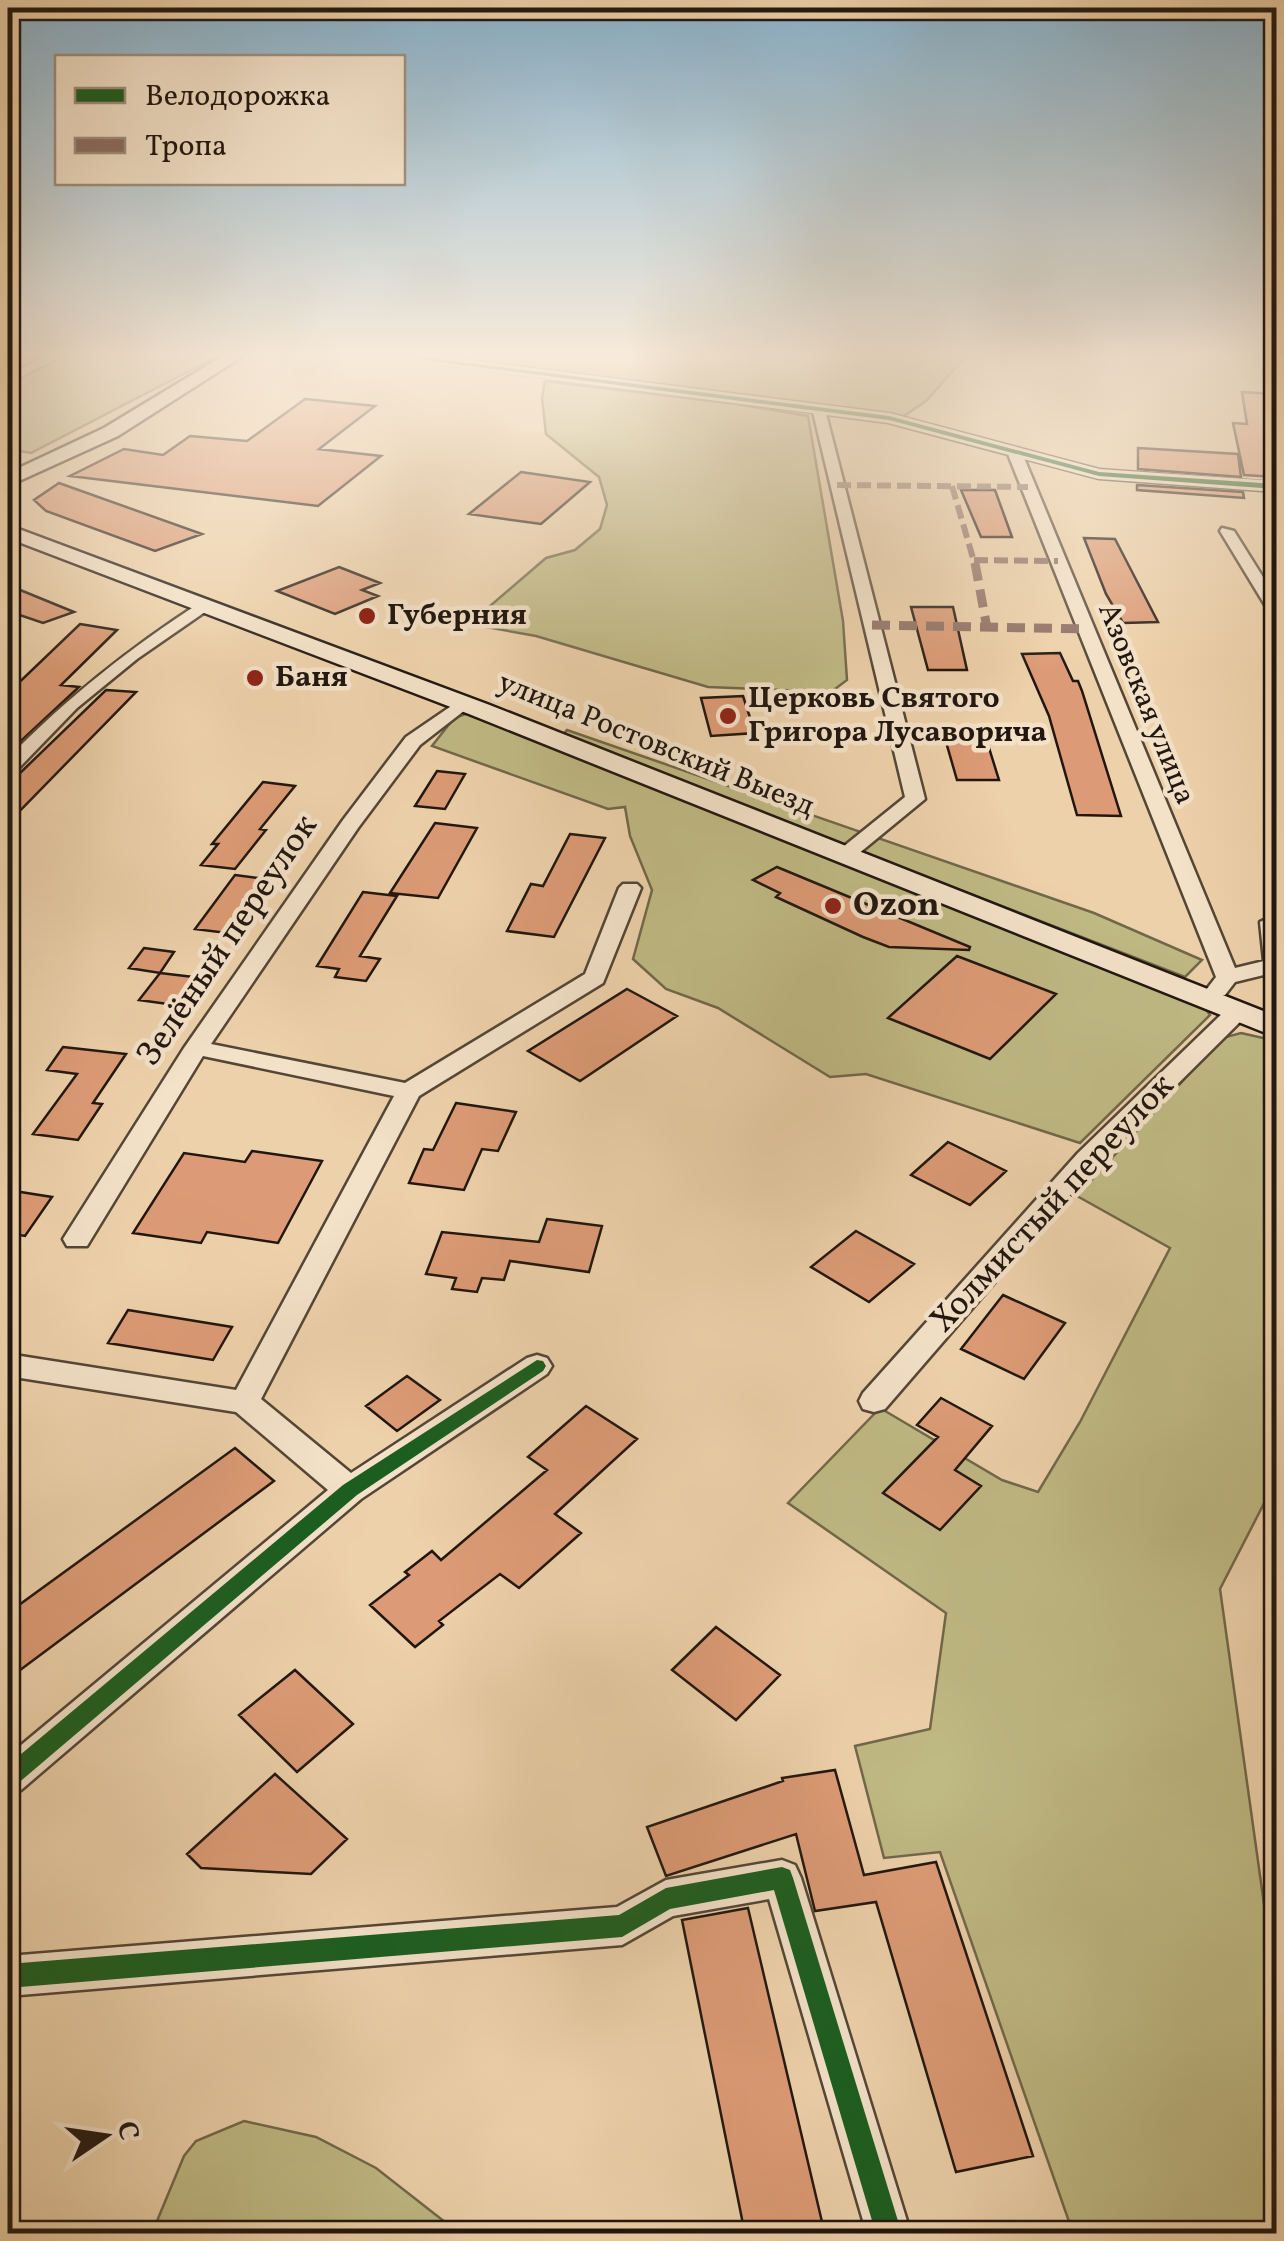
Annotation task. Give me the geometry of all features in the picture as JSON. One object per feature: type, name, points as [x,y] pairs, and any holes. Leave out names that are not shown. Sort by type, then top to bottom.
[{"type":"main road","points":[[8,480],[50,461]]},
{"type":"main road","name":"улица Ростовский Выезд","points":[[8,531],[463,703],[1276,1027]]},
{"type":"street","points":[[831,461],[915,799],[845,855]]},
{"type":"street","name":"Азовская улица","points":[[1017,461],[1227,978]]},
{"type":"street","points":[[1048,461],[1100,474],[1276,487]]},
{"type":"street","points":[[1227,531],[1276,610]]},
{"type":"street","points":[[8,768],[71,704],[131,655],[207,605]]},
{"type":"street","name":"Зелёный переулок","points":[[76,1239],[196,1048],[350,824],[413,741],[463,703]]},
{"type":"street","points":[[244,1402],[408,1091],[595,978],[630,888]]},
{"type":"street","points":[[1209,1000],[1227,978],[1276,965],[1271,922],[1276,920]]},
{"type":"street","name":"Холмистый переулок","points":[[874,1401],[1086,1159],[1238,1011]]},
{"type":"street","points":[[196,1048],[408,1091]]},
{"type":"street","points":[[8,1366],[244,1402],[350,1490]]},
{"type":"street","points":[[8,1778],[350,1490],[537,1366]]},
{"type":"street","points":[[8,1976],[622,1926],[666,1899],[782,1878],[889,2234]]},
{"type":"shaded area","points":[[579,461],[816,461],[843,621],[847,680],[831,692],[708,687],[536,636],[469,624],[546,558],[575,550],[600,529],[607,505],[599,477]]},
{"type":"shaded area","points":[[471,712],[1201,1002],[1210,1015],[1080,1143],[866,1074],[830,1077],[718,1008],[666,989],[633,959],[652,890],[630,836],[625,807],[608,809],[432,746],[454,718]]},
{"type":"shaded area","points":[[567,730],[1094,913],[1202,960],[1185,977],[562,736]]},
{"type":"shaded area","points":[[1241,1033],[1276,1041],[1276,1480],[1220,1589],[1276,1990],[1276,2233],[1073,2233],[940,1852],[884,1858],[855,1746],[930,1729],[946,1613],[788,1503],[880,1408],[1002,1480],[1038,1492],[1080,1422],[1170,1248],[1077,1196],[1222,1038]]},
{"type":"shaded area","points":[[244,2121],[316,2137],[376,2168],[459,2233],[152,2233],[184,2156],[196,2141]]},
{"type":"building","points":[[101,461],[375,461],[318,506],[70,476]]},
{"type":"building","points":[[1138,461],[1239,461],[1241,477],[1138,469]]},
{"type":"building","points":[[1241,461],[1276,461],[1276,477],[1244,475]]},
{"type":"building","points":[[521,472],[590,482],[541,524],[469,514]]},
{"type":"building","points":[[59,483],[202,534],[155,551],[46,511],[34,500]]},
{"type":"building","points":[[1137,485],[1243,492],[1244,498],[1137,490]]},
{"type":"building","points":[[961,490],[995,490],[1012,537],[981,537]]},
{"type":"building","points":[[1084,538],[1115,539],[1158,622],[1123,623],[1106,594]]},
{"type":"building","points":[[339,567],[380,583],[362,590],[378,596],[335,614],[277,591]]},
{"type":"building","points":[[8,585],[74,612],[43,623],[8,611]]},
{"type":"building","points":[[911,607],[953,607],[967,670],[928,670]]},
{"type":"building","points":[[80,624],[117,630],[61,685],[79,687],[8,753],[8,693]]},
{"type":"building","points":[[1060,653],[1082,691],[1121,816],[1077,815],[1049,716],[1022,654]]},
{"type":"building","points":[[106,690],[136,692],[8,823],[8,777],[18,775]]},
{"type":"building","name":"Церковь Святого Григора Лусаворича","points":[[743,696],[755,733],[711,736],[701,698]]},
{"type":"building","points":[[944,735],[985,735],[999,780],[957,780]]},
{"type":"building","points":[[437,771],[465,774],[445,809],[415,806]]},
{"type":"building","points":[[263,782],[295,786],[260,829],[266,830],[235,869],[201,865],[218,844],[212,844]]},
{"type":"building","points":[[435,823],[477,828],[438,898],[390,893]]},
{"type":"building","points":[[570,834],[605,838],[554,937],[507,931],[531,884],[543,886]]},
{"type":"building","points":[[777,867],[970,947],[969,950],[889,947],[863,937],[776,897],[780,893],[753,880]]},
{"type":"building","points":[[235,875],[273,880],[235,934],[195,929]]},
{"type":"building","points":[[363,892],[397,896],[360,956],[380,959],[366,981],[335,977],[339,969],[317,966]]},
{"type":"building","points":[[144,948],[174,952],[160,973],[129,968]]},
{"type":"building","points":[[957,956],[1056,994],[990,1059],[888,1018]]},
{"type":"building","points":[[160,973],[202,978],[182,1006],[139,1000]]},
{"type":"building","points":[[627,989],[677,1016],[580,1081],[528,1051]]},
{"type":"building","points":[[63,1047],[126,1054],[93,1103],[102,1104],[78,1140],[33,1134],[77,1074],[47,1070]]},
{"type":"building","points":[[456,1103],[516,1112],[498,1151],[482,1149],[464,1190],[409,1183],[424,1149],[433,1150]]},
{"type":"building","points":[[948,1142],[1006,1171],[970,1205],[911,1175]]},
{"type":"building","points":[[252,1151],[322,1161],[278,1243],[207,1232],[201,1243],[133,1233],[184,1153],[245,1162]]},
{"type":"building","points":[[8,1190],[52,1197],[25,1236],[8,1233]]},
{"type":"building","points":[[547,1219],[602,1226],[589,1272],[510,1261],[504,1280],[482,1278],[477,1292],[452,1289],[456,1278],[426,1274],[442,1232],[539,1242]]},
{"type":"building","points":[[856,1231],[914,1264],[869,1302],[811,1267]]},
{"type":"building","points":[[1003,1295],[1065,1323],[1024,1379],[961,1349]]},
{"type":"building","points":[[128,1310],[232,1327],[213,1360],[108,1343]]},
{"type":"building","points":[[407,1376],[440,1400],[397,1431],[366,1406]]},
{"type":"building","points":[[941,1398],[992,1426],[955,1470],[981,1486],[940,1530],[883,1493],[938,1437],[917,1425]]},
{"type":"building","points":[[586,1406],[637,1439],[555,1514],[581,1533],[519,1588],[500,1574],[439,1621],[443,1625],[415,1647],[370,1605],[432,1551],[441,1560],[547,1470],[528,1457]]},
{"type":"building","points":[[235,1448],[274,1481],[8,1679],[8,1613]]},
{"type":"building","points":[[716,1627],[780,1675],[736,1720],[672,1670]]},
{"type":"building","points":[[295,1670],[353,1724],[297,1772],[239,1715]]},
{"type":"building","points":[[835,1770],[864,1875],[936,1862],[1033,2156],[956,2172],[876,1902],[815,1911],[796,1834],[666,1876],[647,1827],[783,1781],[782,1778]]},
{"type":"building","points":[[275,1774],[347,1839],[311,1874],[201,1868],[187,1854]]},
{"type":"building","points":[[748,1908],[823,2226],[786,2234],[745,2234],[682,1920]]},
{"type":"marked path","points":[[837,485],[1028,487]]},
{"type":"marked path","points":[[952,486],[974,560],[987,628]]},
{"type":"marked path","points":[[974,560],[1058,561]]},
{"type":"marked path","points":[[872,625],[1086,629]]},
{"type":"cycle path","points":[[1049,461],[1099,474],[1276,487]]},
{"type":"cycle path","points":[[8,1778],[350,1490],[537,1366]]},
{"type":"cycle path","points":[[8,1976],[622,1926],[666,1899],[782,1878],[889,2234]]},
{"type":"place","name":"Губерния","points":[[367,616]]},
{"type":"place","name":"Баня","points":[[255,678]]},
{"type":"place","name":"Церковь Святого Григора Лусаворича","points":[[728,716]]},
{"type":"place","name":"Ozon","points":[[833,906]]}]
